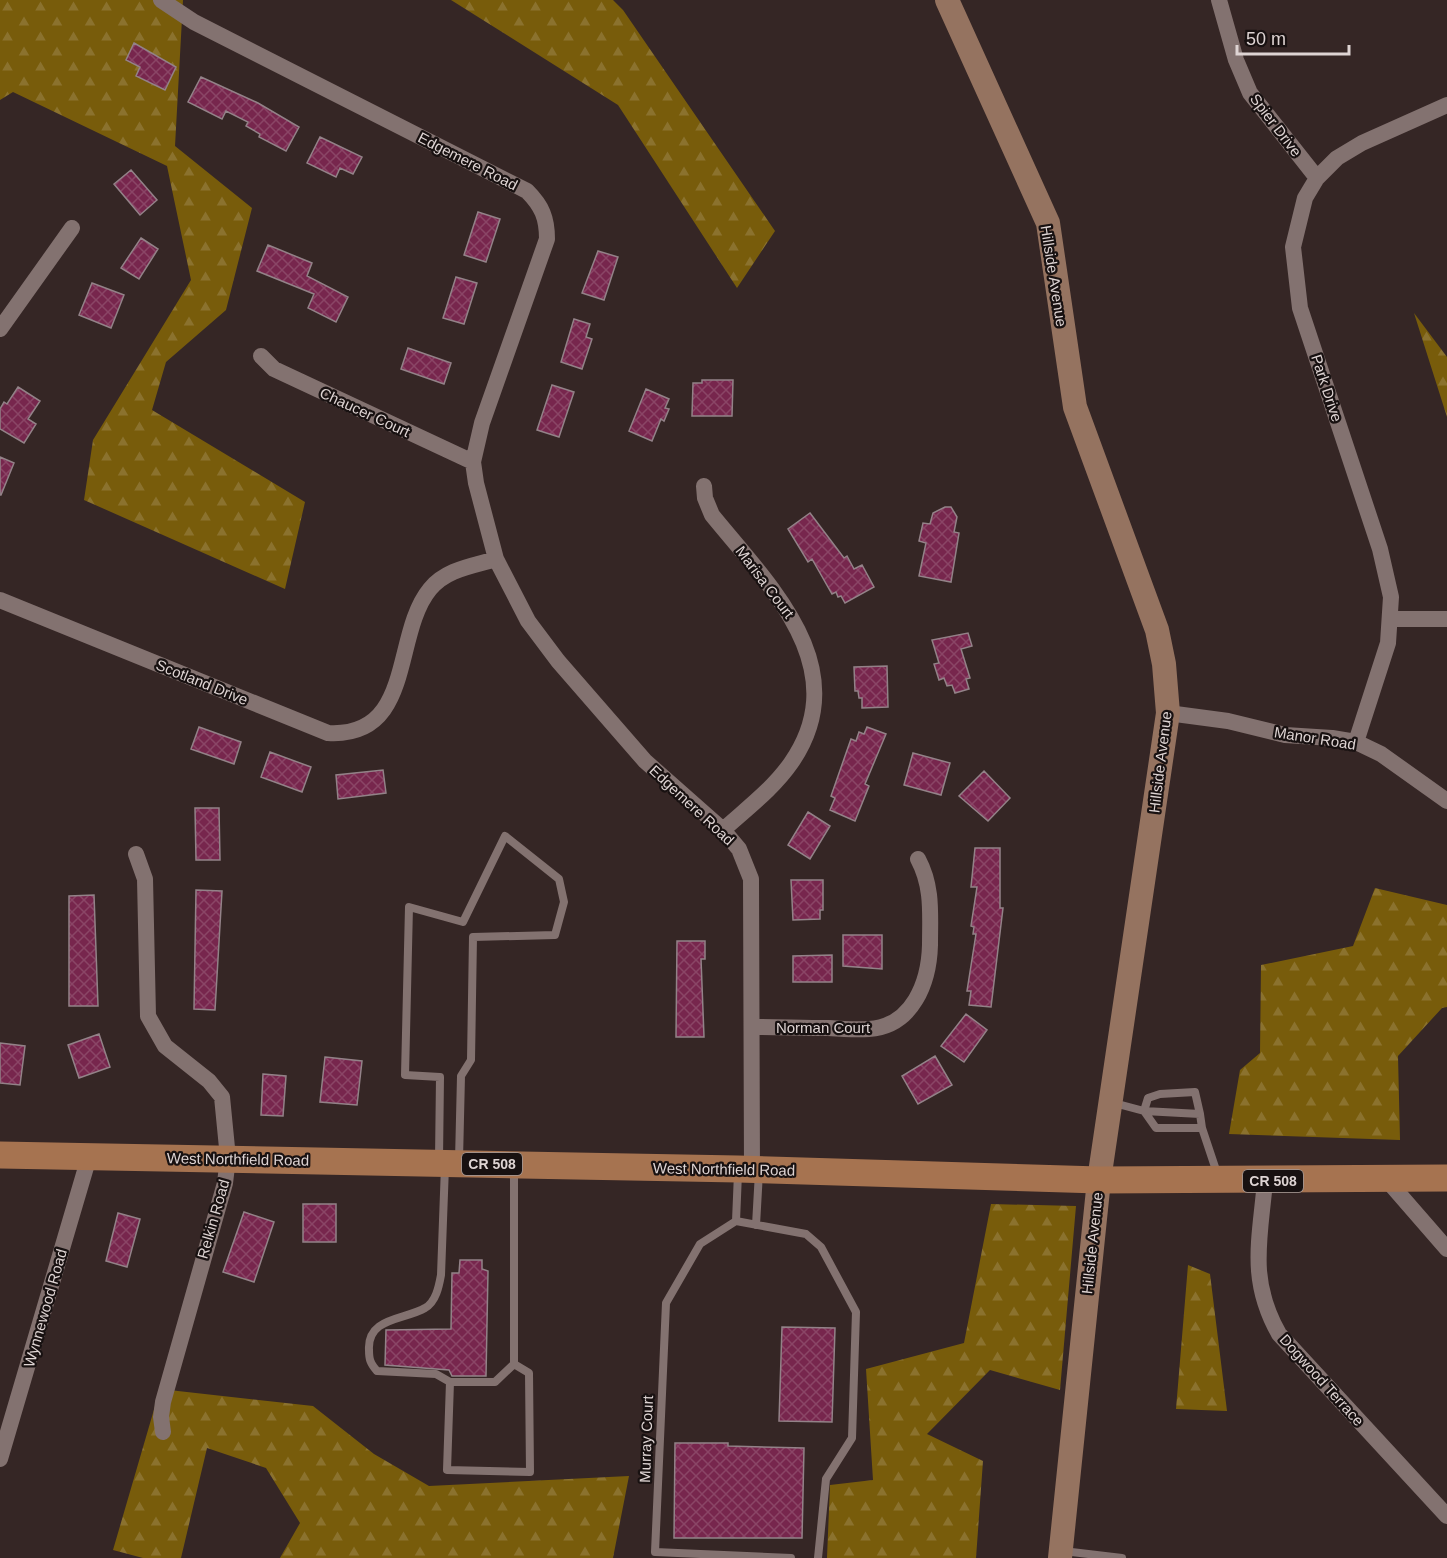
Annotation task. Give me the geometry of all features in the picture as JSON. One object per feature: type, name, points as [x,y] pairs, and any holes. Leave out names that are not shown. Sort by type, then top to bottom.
[{"type":"main road","name":"West Northfield Road","points":[[0,1155],[514,1164],[1099,1180],[1265,1181],[1447,1178]]},
{"type":"street","name":"Edgemere Road","points":[[161,0],[194,22],[521,189],[538,201],[547,224],[547,239],[482,423],[473,462],[476,483],[496,559],[528,621],[558,661],[645,761],[723,830],[739,849],[751,879],[754,1027],[750,1170]]},
{"type":"street","name":"Hillside Avenue","points":[[947,0],[1048,223],[1075,407],[1156,630],[1164,664],[1168,713],[1099,1180],[1060,1554]]},
{"type":"street","name":"Spier Drive","points":[[1218,0],[1236,60],[1250,93],[1317,178]]},
{"type":"street","name":"Park Drive","points":[[1356,742],[1388,644],[1391,597],[1380,549],[1300,308],[1293,247],[1305,198],[1317,178],[1337,159],[1362,142],[1445,111]]},
{"type":"street","points":[[0,328],[72,228]]},
{"type":"street","name":"Chaucer Court","points":[[261,356],[274,369],[473,462]]},
{"type":"street","name":"Marisa Court","points":[[704,486],[705,498],[712,515],[784,604],[797,625],[810,659],[814,681],[810,723],[792,761],[779,778],[723,830]]},
{"type":"street","name":"Scotland Drive","points":[[0,600],[328,733],[352,732],[364,727],[386,707],[393,693],[419,609],[429,589],[444,576],[496,559]]},
{"type":"street","points":[[1391,620],[1447,619]]},
{"type":"street","name":"Manor Road","points":[[1168,713],[1228,721],[1285,735],[1356,742],[1381,754],[1447,801]]},
{"type":"street","name":"Relkin Road","points":[[136,854],[145,879],[148,1016],[155,1033],[165,1046],[209,1081],[222,1097],[228,1158],[225,1183],[163,1402],[160,1417],[163,1432]]},
{"type":"street","name":"Norman Court","points":[[754,1027],[870,1029],[894,1022],[904,1014],[920,994],[929,966],[931,894],[926,873],[918,859]]},
{"type":"street","name":"Wynnewood Road","points":[[0,1459],[89,1157]]},
{"type":"street","points":[[1387,1180],[1447,1249]]},
{"type":"street","name":"Dogwood Terrace","points":[[1265,1181],[1258,1284],[1267,1312],[1280,1334],[1447,1516]]},
{"type":"lane","points":[[448,1163],[440,1077],[405,1075],[409,907],[463,922],[505,836],[559,879],[564,902],[555,935],[473,937],[471,1060],[461,1076],[448,1163],[441,1275],[437,1292],[427,1308],[387,1320],[375,1330],[368,1346],[370,1363],[377,1371],[436,1374],[450,1382],[495,1382],[514,1364],[514,1164]]},
{"type":"lane","points":[[1144,1111],[1148,1098],[1160,1094],[1195,1092],[1202,1128],[1219,1180]]},
{"type":"lane","points":[[1111,1102],[1144,1111],[1200,1114]]},
{"type":"lane","points":[[1144,1111],[1156,1128],[1202,1128]]},
{"type":"lane","points":[[750,1170],[736,1221],[806,1234],[821,1247],[856,1312],[852,1438],[826,1479],[818,1558]]},
{"type":"lane","points":[[750,1170],[756,1225]]},
{"type":"lane","name":"Murray Court","points":[[736,1221],[700,1244],[666,1303],[655,1552],[791,1558]]},
{"type":"lane","points":[[450,1382],[447,1470],[530,1472],[529,1373],[514,1364]]},
{"type":"lane","points":[[1060,1554],[1122,1558]]},
{"type":"green space","points":[[0,0],[183,0],[175,146],[252,208],[226,310],[166,362],[152,410],[305,502],[285,589],[84,500],[93,440],[191,280],[167,166],[13,92],[0,100]]},
{"type":"green space","points":[[451,0],[613,0],[623,10],[775,231],[737,288],[618,105]]},
{"type":"green space","points":[[1414,313],[1447,357],[1447,417]]},
{"type":"green space","points":[[1375,888],[1447,905],[1447,1007],[1442,1008],[1398,1056],[1400,1140],[1229,1134],[1240,1070],[1260,1053],[1261,965],[1353,946]]},
{"type":"green space","points":[[991,1204],[1076,1206],[1060,1390],[990,1370],[927,1434],[983,1461],[976,1558],[827,1558],[830,1485],[873,1480],[866,1369],[964,1343]]},
{"type":"green space","points":[[1188,1265],[1210,1274],[1227,1411],[1176,1409]]},
{"type":"green space","points":[[160,1389],[313,1406],[374,1454],[429,1486],[629,1476],[613,1558],[280,1558],[300,1523],[266,1468],[207,1448],[181,1558],[143,1558],[113,1550]]},
{"type":"building","points":[[134,43],[176,67],[165,90],[136,76],[140,67],[126,60]]},
{"type":"building","points":[[201,77],[258,103],[299,127],[286,151],[259,137],[260,134],[246,126],[248,122],[226,111],[222,119],[188,102]]},
{"type":"building","points":[[320,137],[362,157],[353,174],[340,168],[336,177],[307,163]]},
{"type":"building","points":[[131,170],[157,200],[140,215],[114,184]]},
{"type":"building","points":[[478,212],[500,219],[486,262],[464,255]]},
{"type":"building","points":[[141,238],[158,249],[139,279],[121,268]]},
{"type":"building","points":[[268,245],[312,263],[307,276],[348,297],[336,322],[308,308],[314,294],[257,271]]},
{"type":"building","points":[[598,251],[618,257],[604,300],[582,293]]},
{"type":"building","points":[[456,277],[477,283],[464,324],[443,318]]},
{"type":"building","points":[[92,283],[124,295],[111,328],[79,315]]},
{"type":"building","points":[[574,319],[590,324],[586,337],[592,339],[582,369],[561,362]]},
{"type":"building","points":[[408,348],[451,363],[444,384],[401,369]]},
{"type":"building","points":[[702,380],[733,380],[732,416],[692,416],[693,383],[702,383]]},
{"type":"building","points":[[552,385],[574,392],[559,437],[537,430]]},
{"type":"building","points":[[18,387],[40,401],[28,419],[36,424],[24,443],[0,429],[0,409],[4,402],[7,404]]},
{"type":"building","points":[[646,389],[669,399],[665,408],[669,409],[664,421],[661,419],[652,441],[629,431]]},
{"type":"building","points":[[0,457],[14,463],[1,495],[0,495]]},
{"type":"building","points":[[945,507],[951,507],[957,517],[954,532],[959,533],[951,582],[919,576],[926,543],[919,541],[923,523],[930,524],[933,513]]},
{"type":"building","points":[[810,513],[844,558],[847,556],[854,569],[862,565],[874,587],[845,603],[836,592],[832,594],[812,559],[808,562],[788,529]]},
{"type":"building","points":[[968,633],[972,646],[961,649],[970,678],[966,679],[969,689],[955,693],[952,685],[947,686],[944,678],[939,680],[934,664],[939,663],[932,640]]},
{"type":"building","points":[[887,666],[888,707],[862,708],[862,698],[859,698],[858,691],[855,691],[854,667]]},
{"type":"building","points":[[199,727],[241,742],[234,764],[191,749]]},
{"type":"building","points":[[867,727],[886,734],[865,784],[869,786],[855,821],[830,810],[835,798],[831,796],[851,739],[856,741],[859,732],[864,734]]},
{"type":"building","points":[[270,752],[311,767],[302,792],[261,777]]},
{"type":"building","points":[[913,753],[950,763],[941,795],[904,785]]},
{"type":"building","points":[[383,770],[386,793],[338,799],[336,775]]},
{"type":"building","points":[[984,771],[1010,798],[988,821],[959,796]]},
{"type":"building","points":[[195,808],[219,808],[220,860],[196,860]]},
{"type":"building","points":[[808,812],[830,826],[810,859],[788,845]]},
{"type":"building","points":[[975,848],[1000,848],[1000,908],[1003,908],[991,1007],[969,1005],[971,991],[967,991],[976,934],[973,934],[974,927],[971,926],[977,887],[971,887]]},
{"type":"building","points":[[791,880],[823,880],[823,910],[820,910],[820,919],[793,920]]},
{"type":"building","points":[[196,890],[222,891],[215,1010],[194,1009]]},
{"type":"building","points":[[94,895],[98,1006],[69,1006],[69,896]]},
{"type":"building","points":[[843,935],[882,935],[882,969],[843,966]]},
{"type":"building","points":[[677,941],[705,941],[705,959],[701,959],[704,1037],[676,1037]]},
{"type":"building","points":[[832,955],[832,982],[793,982],[793,956]]},
{"type":"building","points":[[966,1014],[987,1030],[964,1062],[941,1046]]},
{"type":"building","points":[[99,1034],[110,1067],[79,1078],[68,1045]]},
{"type":"building","points":[[0,1043],[25,1046],[20,1085],[0,1083]]},
{"type":"building","points":[[935,1056],[952,1085],[918,1104],[902,1076]]},
{"type":"building","points":[[325,1057],[362,1061],[357,1105],[320,1102]]},
{"type":"building","points":[[263,1074],[286,1076],[283,1116],[261,1115]]},
{"type":"building","points":[[303,1204],[336,1204],[336,1242],[303,1242]]},
{"type":"building","points":[[244,1212],[274,1222],[254,1282],[223,1272]]},
{"type":"building","points":[[118,1213],[140,1219],[127,1267],[106,1261]]},
{"type":"building","points":[[460,1260],[482,1260],[482,1269],[488,1271],[486,1376],[452,1376],[449,1370],[385,1365],[386,1330],[451,1329],[452,1273],[459,1273]]},
{"type":"building","points":[[782,1327],[835,1328],[832,1422],[779,1421]]},
{"type":"building","points":[[675,1443],[728,1443],[728,1446],[804,1448],[802,1538],[674,1538]]}]
